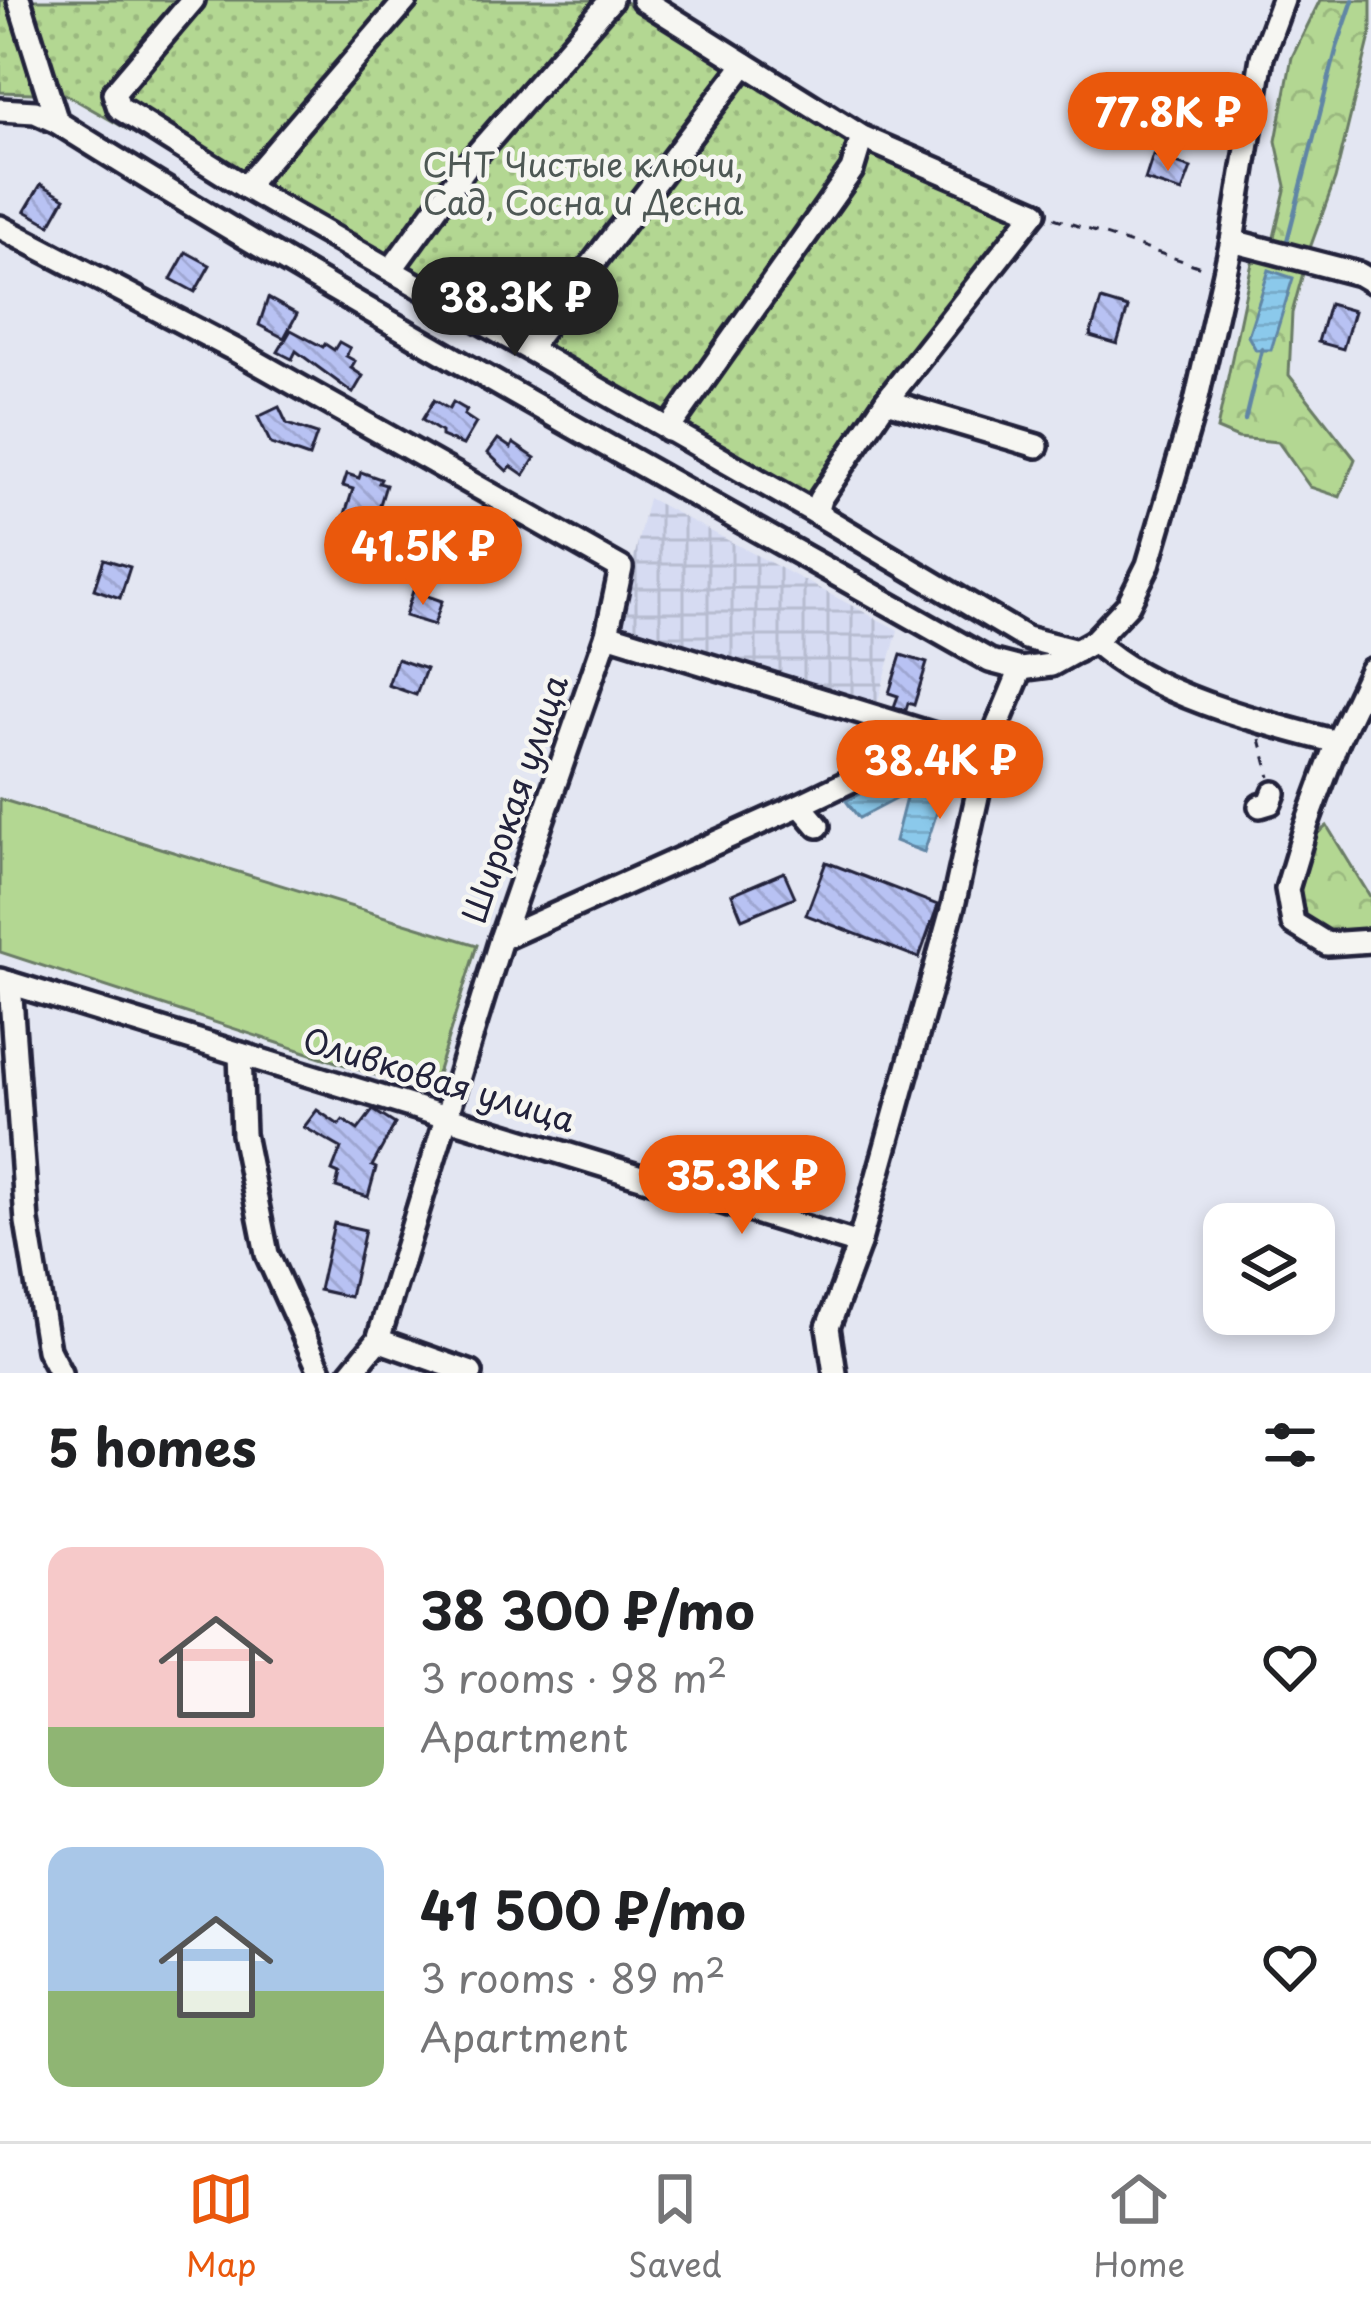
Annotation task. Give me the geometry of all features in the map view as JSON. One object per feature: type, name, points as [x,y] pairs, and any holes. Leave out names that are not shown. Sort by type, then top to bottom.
[{"type":"street","points":[[20,0],[57,122]]},
{"type":"street","points":[[193,0],[114,93],[119,108],[244,187],[668,430],[818,506],[1026,638],[1086,646],[1141,675],[1259,722],[1337,742]]},
{"type":"street","points":[[244,187],[406,0]]},
{"type":"street","points":[[391,270],[467,164],[611,0]]},
{"type":"street","points":[[643,0],[862,137],[1035,212],[886,401],[818,506]]},
{"type":"street","points":[[0,110],[35,112],[57,122],[220,224],[938,632],[990,661],[1021,669],[1051,664],[1086,646],[1128,605],[1148,565],[1196,403],[1232,241],[1262,57],[1283,0]]},
{"type":"street","points":[[529,347],[745,64]]},
{"type":"street","points":[[668,430],[852,170],[862,137]]},
{"type":"street","name":"Широкая улица","points":[[0,227],[235,350],[621,568],[607,634],[501,939],[378,1340],[351,1373]]},
{"type":"street","points":[[1232,241],[1371,281]]},
{"type":"street","points":[[886,401],[1037,446]]},
{"type":"street","points":[[938,632],[956,597]]},
{"type":"street","points":[[607,634],[987,751]]},
{"type":"street","points":[[835,1373],[828,1327],[859,1244],[953,906],[987,751],[1021,669]]},
{"type":"street","points":[[1371,670],[1337,742],[1287,889],[1293,923],[1327,944],[1371,940]]},
{"type":"street","points":[[501,939],[942,737]]},
{"type":"street","points":[[800,806],[818,826]]},
{"type":"street","points":[[5,982],[27,1222],[48,1349],[60,1373]]},
{"type":"street","name":"Оливковая улица","points":[[5,982],[859,1244]]},
{"type":"street","points":[[240,1054],[243,1134],[267,1254],[321,1373]]},
{"type":"street","points":[[378,1340],[471,1373]]},
{"type":"path","points":[[1035,212],[1225,272]]},
{"type":"shaded area","points":[[648,498],[898,630],[876,708],[618,627]]},
{"type":"green space","name":"СНТ Чистые ключи, Сад, Сосна и Десна","points":[[0,0],[622,0],[861,141],[1022,211],[798,511],[65,94],[0,92]]},
{"type":"green space","points":[[1320,0],[1371,0],[1371,32],[1335,179],[1292,313],[1289,375],[1355,459],[1340,497],[1310,487],[1278,442],[1238,438],[1217,429],[1252,263],[1274,237],[1286,186],[1276,141],[1292,57]]},
{"type":"green space","points":[[0,799],[477,945],[431,1093],[0,952]]},
{"type":"green space","points":[[1327,826],[1371,898],[1371,929],[1367,928],[1360,943],[1314,927],[1301,911],[1298,880],[1310,839]]},
{"type":"water","points":[[1269,270],[1293,278],[1271,350],[1256,350],[1248,336]]},
{"type":"water","points":[[943,764],[948,778],[924,852],[895,841],[906,798],[901,796],[859,818],[846,801],[910,767]]},
{"type":"building","points":[[1153,155],[1191,168],[1182,192],[1145,180]]},
{"type":"building","points":[[41,184],[65,198],[50,225],[25,211]]},
{"type":"building","points":[[186,252],[210,265],[195,292],[171,279]]},
{"type":"building","points":[[268,298],[297,314],[284,338],[259,325]]},
{"type":"building","points":[[1101,300],[1128,308],[1117,344],[1090,336]]},
{"type":"building","points":[[1329,304],[1354,311],[1343,349],[1318,342]]},
{"type":"building","points":[[291,330],[323,347],[334,350],[339,342],[350,348],[346,356],[355,361],[351,368],[363,376],[353,393],[296,351],[292,359],[278,352]]},
{"type":"building","points":[[434,400],[449,409],[453,402],[476,423],[463,445],[441,436],[422,420]]},
{"type":"building","points":[[279,407],[287,424],[317,434],[309,457],[271,444],[258,417]]},
{"type":"building","points":[[498,439],[535,458],[524,475],[511,466],[507,471],[488,453]]},
{"type":"building","points":[[361,472],[386,485],[378,511],[372,509],[366,527],[343,520],[353,489],[343,486],[347,474],[359,478]]},
{"type":"building","points":[[104,559],[130,567],[120,598],[94,589]]},
{"type":"building","points":[[413,591],[442,601],[434,625],[405,616]]},
{"type":"building","points":[[901,655],[927,663],[914,705],[908,703],[906,710],[894,707],[898,696],[889,693]]},
{"type":"building","points":[[397,659],[426,669],[416,695],[388,685]]},
{"type":"building","points":[[826,862],[938,905],[919,958],[806,915]]},
{"type":"building","points":[[784,872],[795,897],[742,919],[732,894]]},
{"type":"building","points":[[317,1110],[339,1125],[343,1120],[358,1130],[373,1110],[395,1124],[372,1166],[376,1168],[368,1197],[336,1187],[339,1174],[332,1171],[341,1148],[304,1127]]},
{"type":"building","points":[[334,1223],[365,1230],[350,1297],[319,1290]]},
{"type":"waterway","points":[[1286,245],[1353,0]]},
{"type":"waterway","points":[[1245,420],[1262,349]]}]
